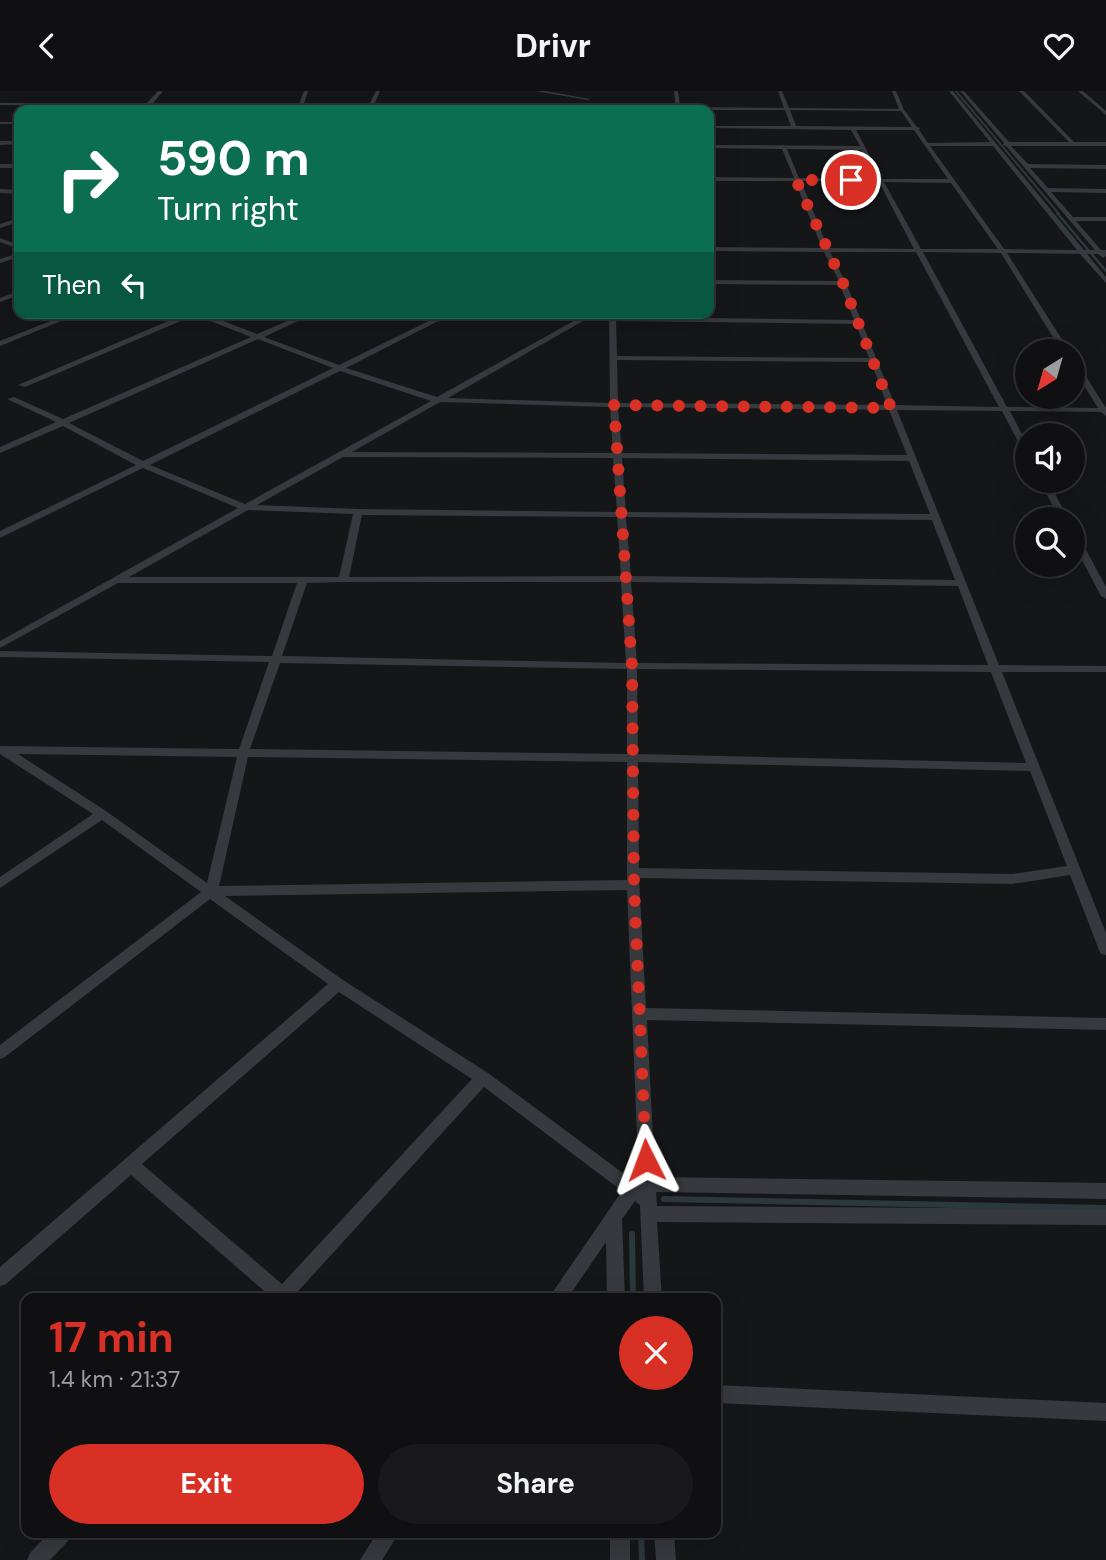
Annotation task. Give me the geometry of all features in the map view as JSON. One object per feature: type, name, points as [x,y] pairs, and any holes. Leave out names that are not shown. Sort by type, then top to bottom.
[{"type":"street","points":[[149,105],[161,91]]},
{"type":"street","points":[[536,91],[589,99]]},
{"type":"street","points":[[780,91],[794,127]]},
{"type":"street","points":[[894,91],[902,110],[929,144],[1003,252],[1058,339]]},
{"type":"street","points":[[951,91],[1106,281]]},
{"type":"street","points":[[962,91],[1106,259]]},
{"type":"street","points":[[1021,91],[1073,144]]},
{"type":"street","points":[[1080,91],[1106,114]]},
{"type":"street","points":[[0,104],[36,105]]},
{"type":"street","points":[[714,109],[902,110]]},
{"type":"street","points":[[714,127],[918,129]]},
{"type":"street","points":[[852,128],[1015,429]]},
{"type":"street","points":[[929,144],[994,144]]},
{"type":"street","points":[[1005,144],[1106,144]]},
{"type":"street","points":[[714,146],[863,148]]},
{"type":"street","points":[[783,147],[826,250],[843,283],[1106,950]]},
{"type":"street","points":[[1025,166],[1106,167]]},
{"type":"street","points":[[714,179],[954,181]]},
{"type":"street","points":[[1045,190],[1106,191]]},
{"type":"street","points":[[1069,219],[1106,219]]},
{"type":"street","points":[[714,249],[1100,252]]},
{"type":"street","points":[[714,282],[843,283]]},
{"type":"street","points":[[714,318],[856,321]]},
{"type":"street","points":[[0,344],[63,319]]},
{"type":"street","points":[[22,385],[180,319]]},
{"type":"street","points":[[210,319],[339,368],[438,400],[1105,411]]},
{"type":"street","points":[[0,450],[298,319]]},
{"type":"street","points":[[0,535],[439,319]]},
{"type":"street","points":[[0,645],[242,507],[583,319]]},
{"type":"street","points":[[613,319],[614,405],[632,666],[633,879],[640,1187],[648,1207],[653,1293]]},
{"type":"street","points":[[613,358],[873,360]]},
{"type":"street","points":[[1085,380],[1105,411]]},
{"type":"street","points":[[11,399],[62,422],[141,464],[242,507],[358,512],[934,517]]},
{"type":"street","points":[[339,454],[912,458]]},
{"type":"street","points":[[343,580],[358,512]]},
{"type":"street","points":[[1085,557],[1106,596]]},
{"type":"street","points":[[116,580],[625,579],[960,583]]},
{"type":"street","points":[[211,891],[243,754],[303,580]]},
{"type":"street","points":[[0,654],[632,666],[1106,669]]},
{"type":"street","points":[[0,749],[1034,767]]},
{"type":"street","points":[[0,749],[102,814],[338,984],[483,1078],[640,1187],[1106,1191]]},
{"type":"street","points":[[0,883],[102,814]]},
{"type":"street","points":[[0,1053],[211,891],[633,879],[1012,879],[1051,876],[1073,870]]},
{"type":"street","points":[[0,1278],[338,984]]},
{"type":"street","points":[[638,1014],[1106,1024]]},
{"type":"street","points":[[285,1293],[483,1078]]},
{"type":"street","points":[[130,1164],[276,1293]]},
{"type":"street","points":[[560,1293],[614,1217],[640,1187]]},
{"type":"street","points":[[648,1207],[1106,1217]]},
{"type":"street","points":[[614,1217],[615,1293]]},
{"type":"street","points":[[721,1394],[1106,1412]]},
{"type":"street","points":[[37,1560],[57,1538]]},
{"type":"street","points":[[370,1560],[385,1538]]},
{"type":"street","points":[[620,1538],[620,1560]]},
{"type":"street","points":[[664,1538],[666,1560]]},
{"type":"waterway","points":[[956,91],[1059,214]]},
{"type":"waterway","points":[[1057,213],[1106,271]]},
{"type":"waterway","points":[[664,1199],[1106,1208]]},
{"type":"waterway","points":[[632,1234],[633,1293]]},
{"type":"waterway","points":[[641,1538],[642,1560]]},
{"type":"route","points":[[646,1160],[634,885],[632,666],[614,405],[891,408],[843,283],[796,180],[851,180]]}]
